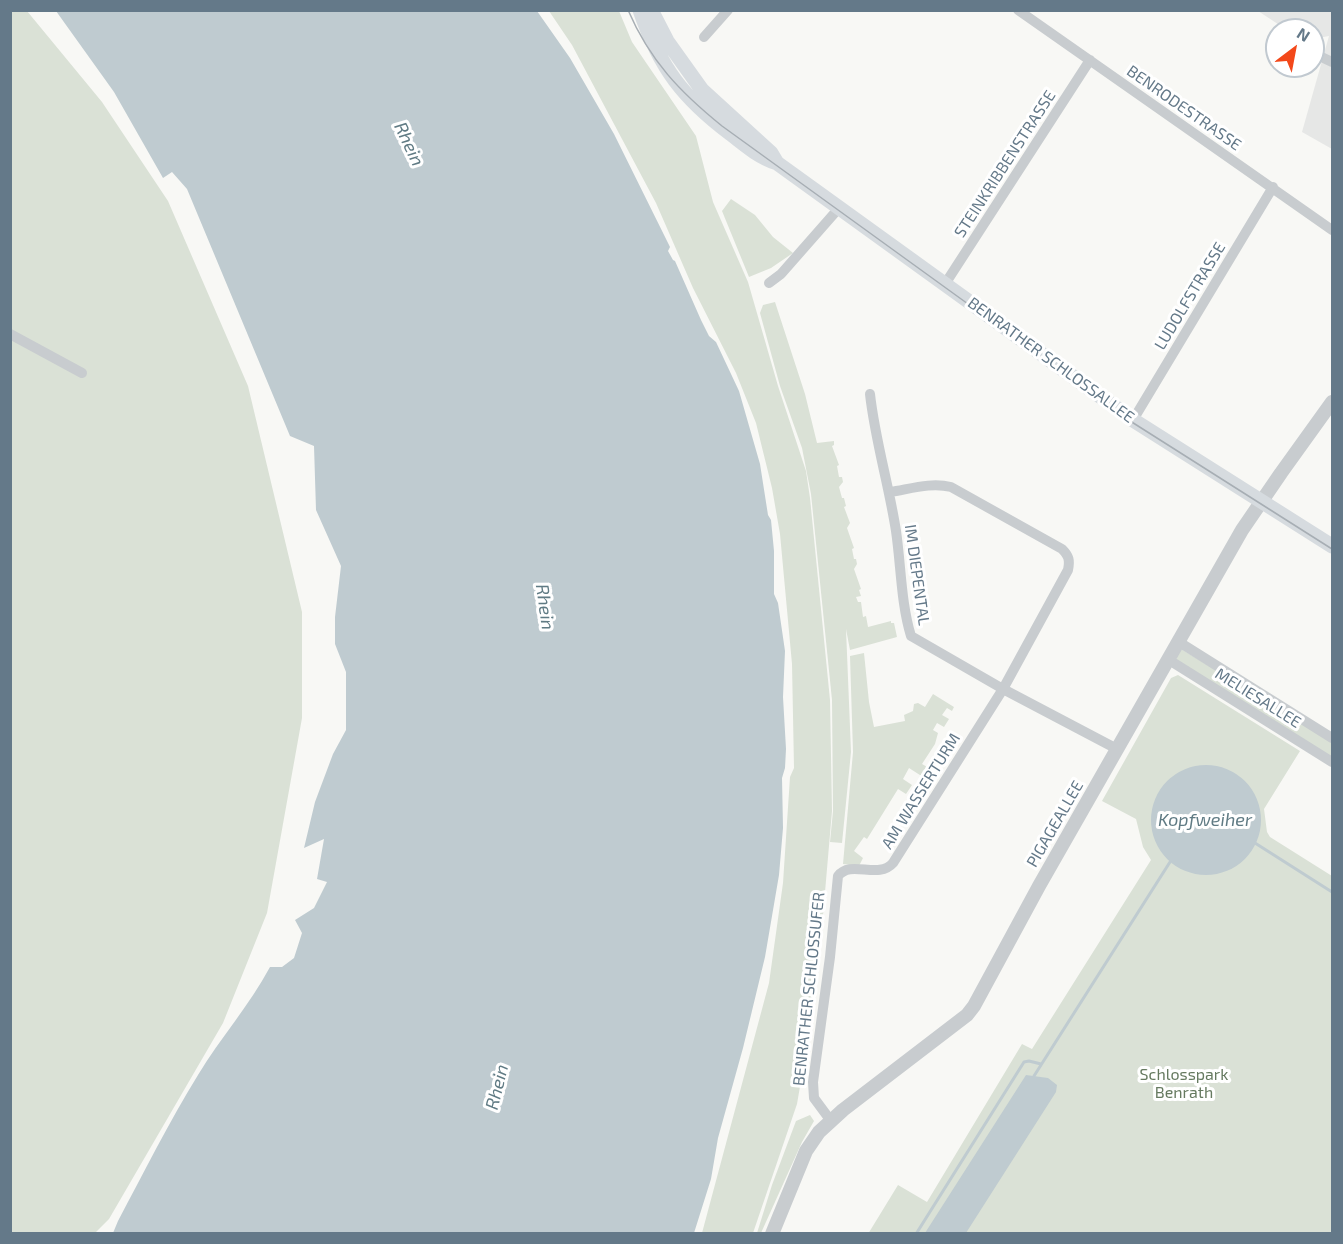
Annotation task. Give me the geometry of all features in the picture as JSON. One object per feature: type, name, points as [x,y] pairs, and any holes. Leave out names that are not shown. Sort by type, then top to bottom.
[{"type":"main road","name":"BENRATHER SCHLOSSALLEE","points":[[640,10],[651,38],[672,78],[706,116],[762,158],[777,163],[1133,420],[1332,546]]},
{"type":"main road","name":"BENRATHER SCHLOSSALLEE","points":[[651,10],[667,41],[685,68],[711,99],[765,146],[777,163]]},
{"type":"street","points":[[704,37],[728,10]]},
{"type":"street","name":"BENRODESTRASSE","points":[[1018,10],[1332,230]]},
{"type":"street","name":"STEINKRIBBENSTRASSE","points":[[945,284],[1090,60]]},
{"type":"street","name":"LUDOLFSTRASSE","points":[[1133,420],[1273,188]]},
{"type":"street","points":[[769,283],[782,274],[838,208]]},
{"type":"street","points":[[10,334],[82,373]]},
{"type":"street","name":"IM DIEPENTAL","points":[[870,394],[873,418],[890,492],[901,563],[907,624],[911,636],[1003,689],[1117,749]]},
{"type":"street","name":"PIGAGEALLEE","points":[[831,1121],[967,1015],[974,1006],[1039,886],[1242,530],[1332,402]]},
{"type":"street","points":[[890,492],[924,486],[951,487],[1062,549],[1069,556],[1068,570],[1003,689]]},
{"type":"street","name":"MELIESALLEE","points":[[1179,642],[1332,738]]},
{"type":"street","name":"MELIESALLEE","points":[[1168,660],[1332,762]]},
{"type":"street","name":"AM WASSERTURM","points":[[841,872],[849,869],[880,872],[888,869],[1003,689]]},
{"type":"street","name":"BENRATHER SCHLOSSUFER","points":[[831,1121],[814,1098],[813,1082],[830,957],[837,882],[841,872]]},
{"type":"street","points":[[771,1233],[806,1151],[816,1136],[831,1121]]},
{"type":"shaded area","points":[[1258,11],[1332,11],[1332,149],[1302,132],[1317,78],[1325,78],[1325,50],[1329,36],[1325,37],[1325,18],[1269,18]]},
{"type":"green space","points":[[10,11],[27,11],[102,102],[168,201],[248,386],[302,612],[302,718],[267,913],[223,1023],[109,1219],[95,1233],[11,1233]]},
{"type":"green space","points":[[549,11],[619,11],[632,42],[696,136],[713,202],[748,282],[778,386],[806,471],[830,700],[832,811],[820,950],[797,1104],[753,1233],[702,1233],[769,983],[783,883],[790,777],[794,768],[792,664],[780,534],[772,488],[756,423],[736,373],[693,288],[656,203],[572,45]]},
{"type":"green space","points":[[731,199],[755,215],[773,237],[793,253],[771,268],[749,277],[722,211]]},
{"type":"green space","points":[[775,302],[805,394],[817,443],[834,441],[832,446],[839,465],[837,466],[839,477],[842,477],[843,482],[839,487],[850,523],[847,528],[857,564],[854,569],[861,589],[859,590],[861,596],[856,597],[858,602],[861,602],[863,617],[866,616],[868,627],[891,621],[894,623],[897,637],[850,650],[846,629],[851,752],[842,843],[830,842],[833,811],[832,700],[811,494],[802,448],[780,386],[760,313],[763,305]]},
{"type":"green space","points":[[1181,649],[1332,740],[1332,758],[1177,660],[1176,657]]},
{"type":"green space","points":[[864,653],[874,727],[905,721],[904,715],[913,711],[914,704],[918,703],[925,707],[933,694],[954,707],[952,711],[947,708],[942,715],[949,719],[944,727],[937,723],[933,730],[938,733],[935,744],[922,764],[929,768],[923,777],[909,768],[903,779],[912,785],[906,794],[898,789],[867,839],[864,837],[854,851],[863,858],[859,866],[843,864],[853,752],[850,656]]},
{"type":"green space","name":"Schlosspark Benrath","points":[[1178,675],[1300,751],[1264,809],[1267,832],[1270,837],[1332,876],[1332,1233],[868,1234],[898,1185],[927,1202],[1022,1044],[1032,1049],[1151,860],[1143,847],[1136,819],[1102,801],[1171,678]]},
{"type":"green space","points":[[810,1115],[814,1121],[802,1142],[761,1233],[757,1233],[796,1121]]},
{"type":"water","name":"Rhein","points":[[56,11],[537,11],[570,58],[614,134],[670,247],[668,251],[675,261],[701,320],[709,336],[716,342],[739,391],[760,464],[768,515],[771,520],[774,594],[778,603],[785,651],[783,697],[786,749],[782,778],[783,828],[779,875],[765,957],[718,1138],[711,1179],[694,1233],[113,1233],[167,1129],[207,1061],[270,967],[282,967],[294,958],[302,933],[295,920],[314,908],[327,882],[317,879],[324,839],[304,848],[315,802],[333,754],[346,730],[346,672],[335,644],[335,617],[341,566],[316,510],[314,446],[290,436],[187,189],[172,172],[163,178],[114,92]]},
{"type":"water","name":"Kopfweiher","points":[[1206,765],[1227,769],[1245,781],[1257,799],[1261,820],[1257,841],[1245,859],[1227,871],[1206,875],[1185,871],[1167,859],[1155,841],[1151,820],[1155,799],[1167,781],[1185,769]]},
{"type":"water","points":[[1026,1075],[1048,1078],[1057,1085],[1056,1092],[966,1233],[925,1233]]},
{"type":"waterway","points":[[1255,843],[1332,892]]},
{"type":"waterway","points":[[1034,1076],[1170,862]]},
{"type":"waterway","points":[[916,1234],[1024,1062],[1041,1064]]},
{"type":"tram line","points":[[628,10],[656,60],[680,88],[722,126],[1127,419],[1332,549]]}]
